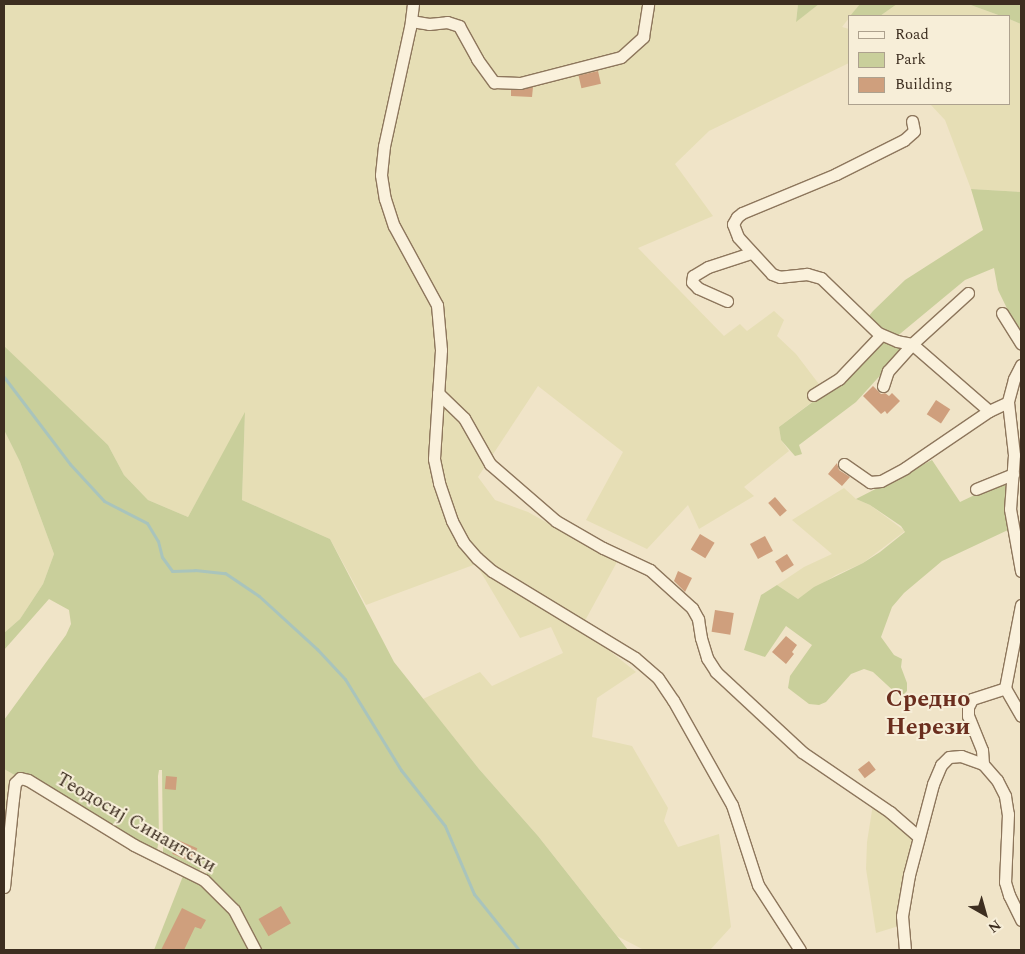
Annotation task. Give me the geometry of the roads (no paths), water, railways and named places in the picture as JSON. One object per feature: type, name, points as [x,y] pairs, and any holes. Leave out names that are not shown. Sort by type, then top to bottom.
[{"type":"street","points":[[413,4],[384,146],[381,175],[385,199],[394,226],[437,305],[441,350],[434,459],[445,503],[463,542],[492,571],[628,654],[647,667],[658,678],[673,700],[732,805],[758,885],[800,950]]},
{"type":"street","points":[[411,21],[429,24],[447,22],[459,26],[477,59],[494,82],[520,83],[621,57],[643,37],[648,4]]},
{"type":"street","points":[[912,121],[915,128],[912,134],[887,149],[737,217],[733,224],[735,233],[751,253],[777,276],[807,274],[825,280],[870,326],[882,335],[912,344],[990,411]]},
{"type":"street","points":[[727,301],[698,288],[692,282],[693,276],[708,267],[751,253]]},
{"type":"street","points":[[883,386],[888,371],[912,344],[968,293]]},
{"type":"street","points":[[1002,313],[1021,343]]},
{"type":"street","points":[[813,394],[839,378],[882,335]]},
{"type":"street","points":[[1021,365],[1014,379],[1008,402],[1013,434],[1013,474],[1010,509],[1021,571]]},
{"type":"street","points":[[438,393],[464,418],[490,464],[556,521],[603,548],[650,570],[680,596],[692,608],[698,619],[707,658],[716,672],[802,752],[890,812],[920,837]]},
{"type":"street","points":[[844,464],[866,481],[876,483],[905,468],[990,411],[1008,402]]},
{"type":"street","points":[[976,489],[1013,474]]},
{"type":"street","points":[[1021,605],[1006,688],[1021,716]]},
{"type":"street","points":[[983,764],[982,750],[968,716],[968,707],[972,699],[1006,688]]},
{"type":"street","points":[[905,950],[903,907],[933,784],[941,765],[949,757],[961,756],[983,764],[997,780],[1005,796],[1008,814],[1005,882],[1021,920]]},
{"type":"street","name":"Теодосиј Синаитски","points":[[4,888],[15,783],[20,778],[36,785],[134,845],[204,880],[234,910],[255,950]]},
{"type":"waterway","points":[[4,377],[70,464],[104,501],[147,523],[158,541],[162,557],[172,571],[195,570],[225,573],[259,596],[317,649],[345,679],[401,770],[445,826],[474,894],[519,950]]},
{"type":"district","name":"Средно Нерези","points":[[928,714]]}]
